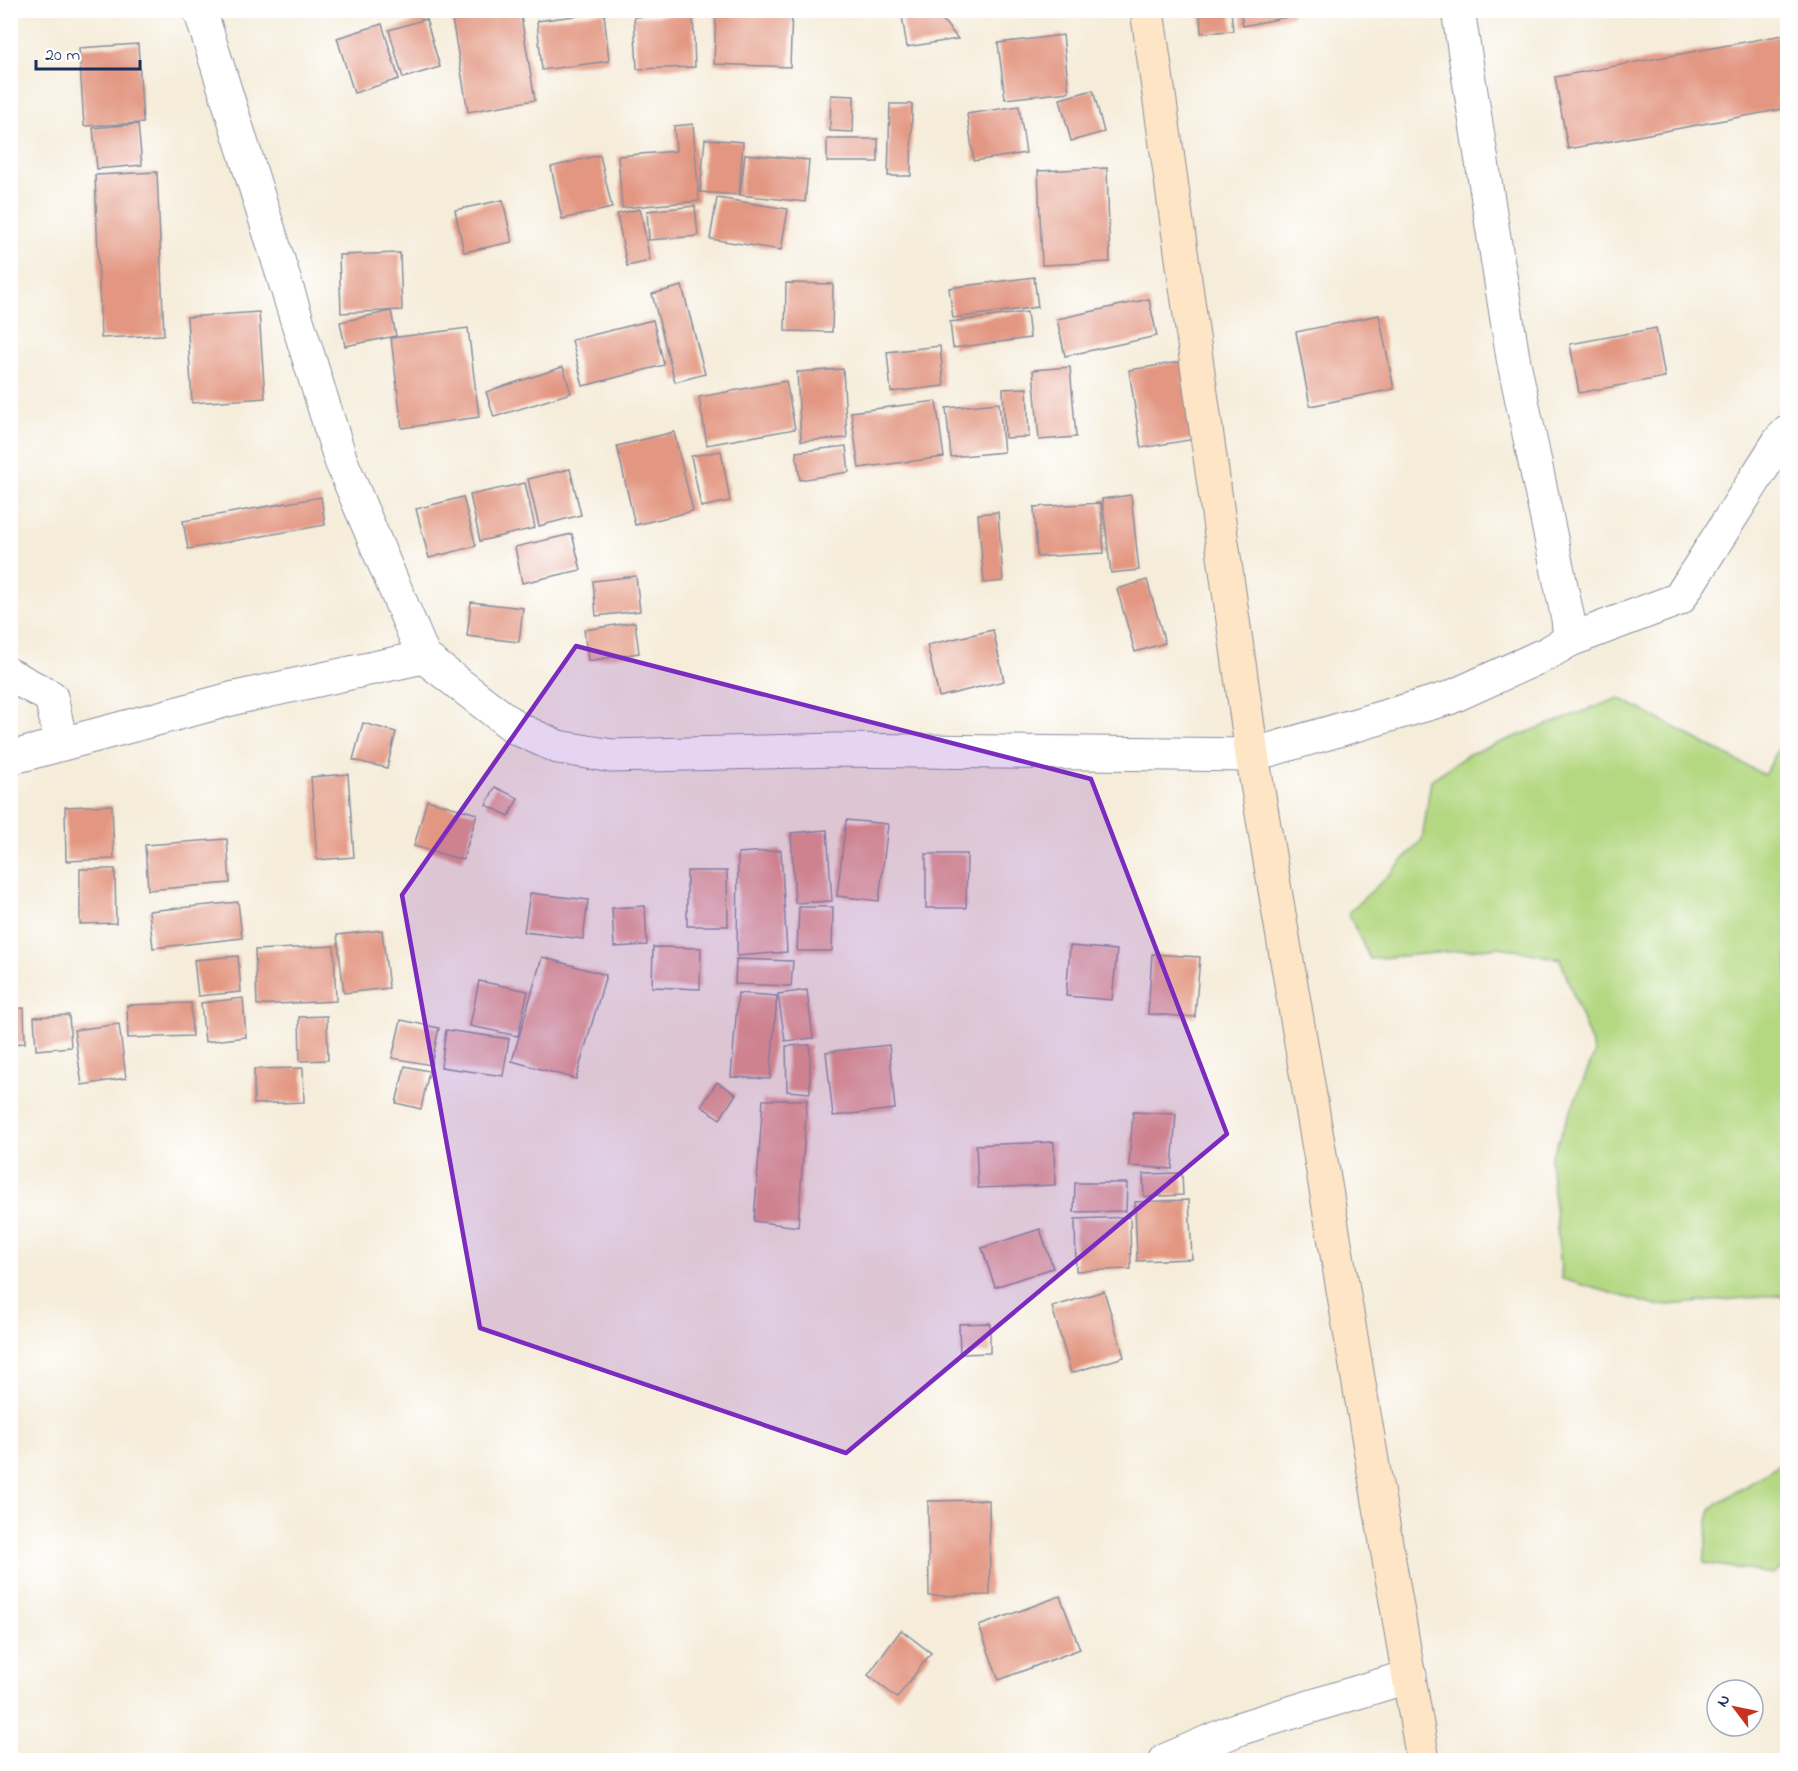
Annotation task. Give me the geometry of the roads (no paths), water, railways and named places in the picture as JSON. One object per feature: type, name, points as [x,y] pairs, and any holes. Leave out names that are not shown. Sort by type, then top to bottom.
[{"type":"main road","points":[[1147,10],[1252,755],[1423,1761]]},
{"type":"street","points":[[200,10],[341,461],[424,657],[516,728],[558,747],[612,756],[835,750],[1252,755],[1449,698],[1548,653],[1570,640],[1679,599],[1780,440],[1788,432]]},
{"type":"street","points":[[1458,10],[1513,358],[1566,607],[1570,640]]},
{"type":"street","points":[[10,758],[236,698],[424,657]]},
{"type":"street","points":[[10,675],[51,697],[62,743]]},
{"type":"street","points":[[1166,1761],[1238,1729],[1410,1676]]}]
